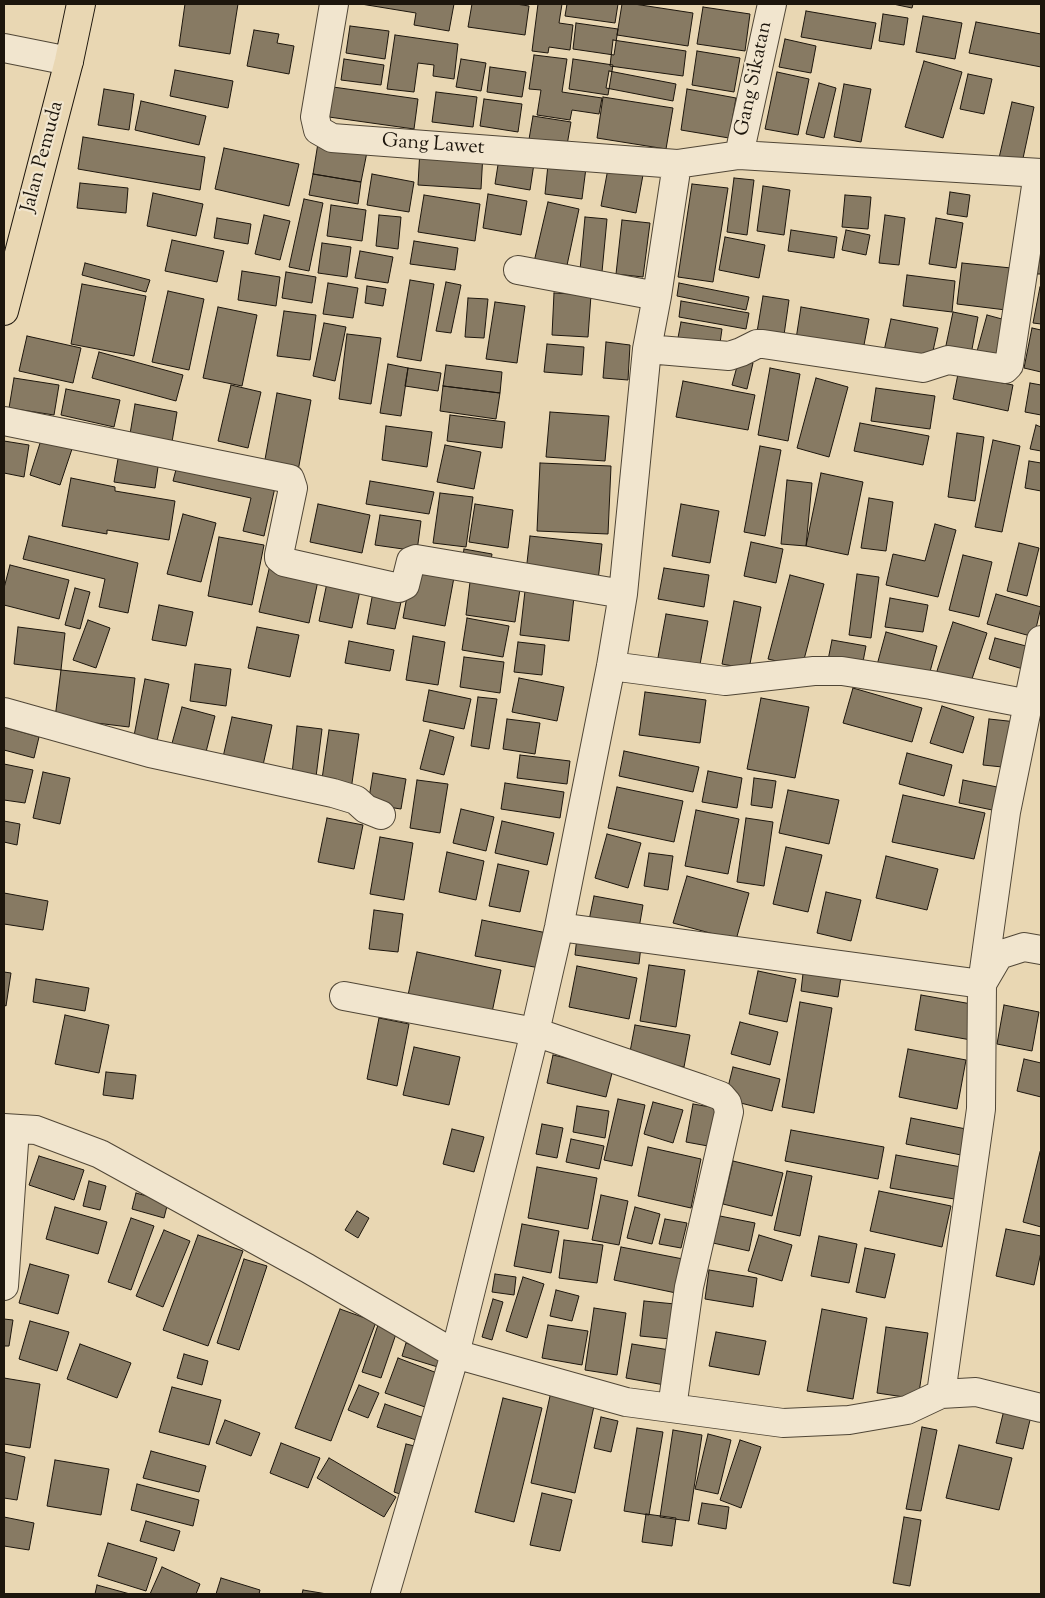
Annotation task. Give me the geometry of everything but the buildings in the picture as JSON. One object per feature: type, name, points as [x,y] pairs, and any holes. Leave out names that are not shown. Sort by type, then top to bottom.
[{"type":"main road","name":"Jalan Pemuda","points":[[4,311],[69,61],[81,4]]},
{"type":"street","name":"Gang Lawet","points":[[334,4],[315,117],[318,130],[332,138],[678,164],[739,155],[1040,173]]},
{"type":"street","name":"Gang Sikatan","points":[[739,155],[772,4]]},
{"type":"street","points":[[4,48],[69,61]]},
{"type":"street","points":[[385,1594],[455,1354],[535,1032],[559,927],[611,666],[623,594],[647,348],[678,164]]},
{"type":"street","points":[[647,348],[729,356],[757,344],[763,344],[923,368],[948,360],[1005,369],[1009,365],[1040,173]]},
{"type":"street","points":[[518,270],[657,296]]},
{"type":"street","points":[[4,421],[290,479],[293,488],[279,555],[279,558],[284,562],[399,588],[405,585],[411,561],[416,559],[623,594]]},
{"type":"street","points":[[941,1394],[981,1109],[982,984],[1006,812],[1041,640]]},
{"type":"street","points":[[611,666],[725,681],[814,671],[842,671],[931,685],[1029,704]]},
{"type":"street","points":[[4,712],[150,753],[356,800],[366,809],[381,815]]},
{"type":"street","points":[[559,927],[982,984]]},
{"type":"street","points":[[982,984],[999,955],[1024,947],[1041,950]]},
{"type":"street","points":[[344,996],[535,1032],[721,1096],[727,1103],[729,1112],[689,1287],[672,1408]]},
{"type":"street","points":[[4,1286],[10,1128],[36,1130],[100,1154],[307,1268],[455,1354],[626,1402],[783,1423],[840,1420],[907,1410],[941,1394],[976,1392],[1041,1408]]}]
